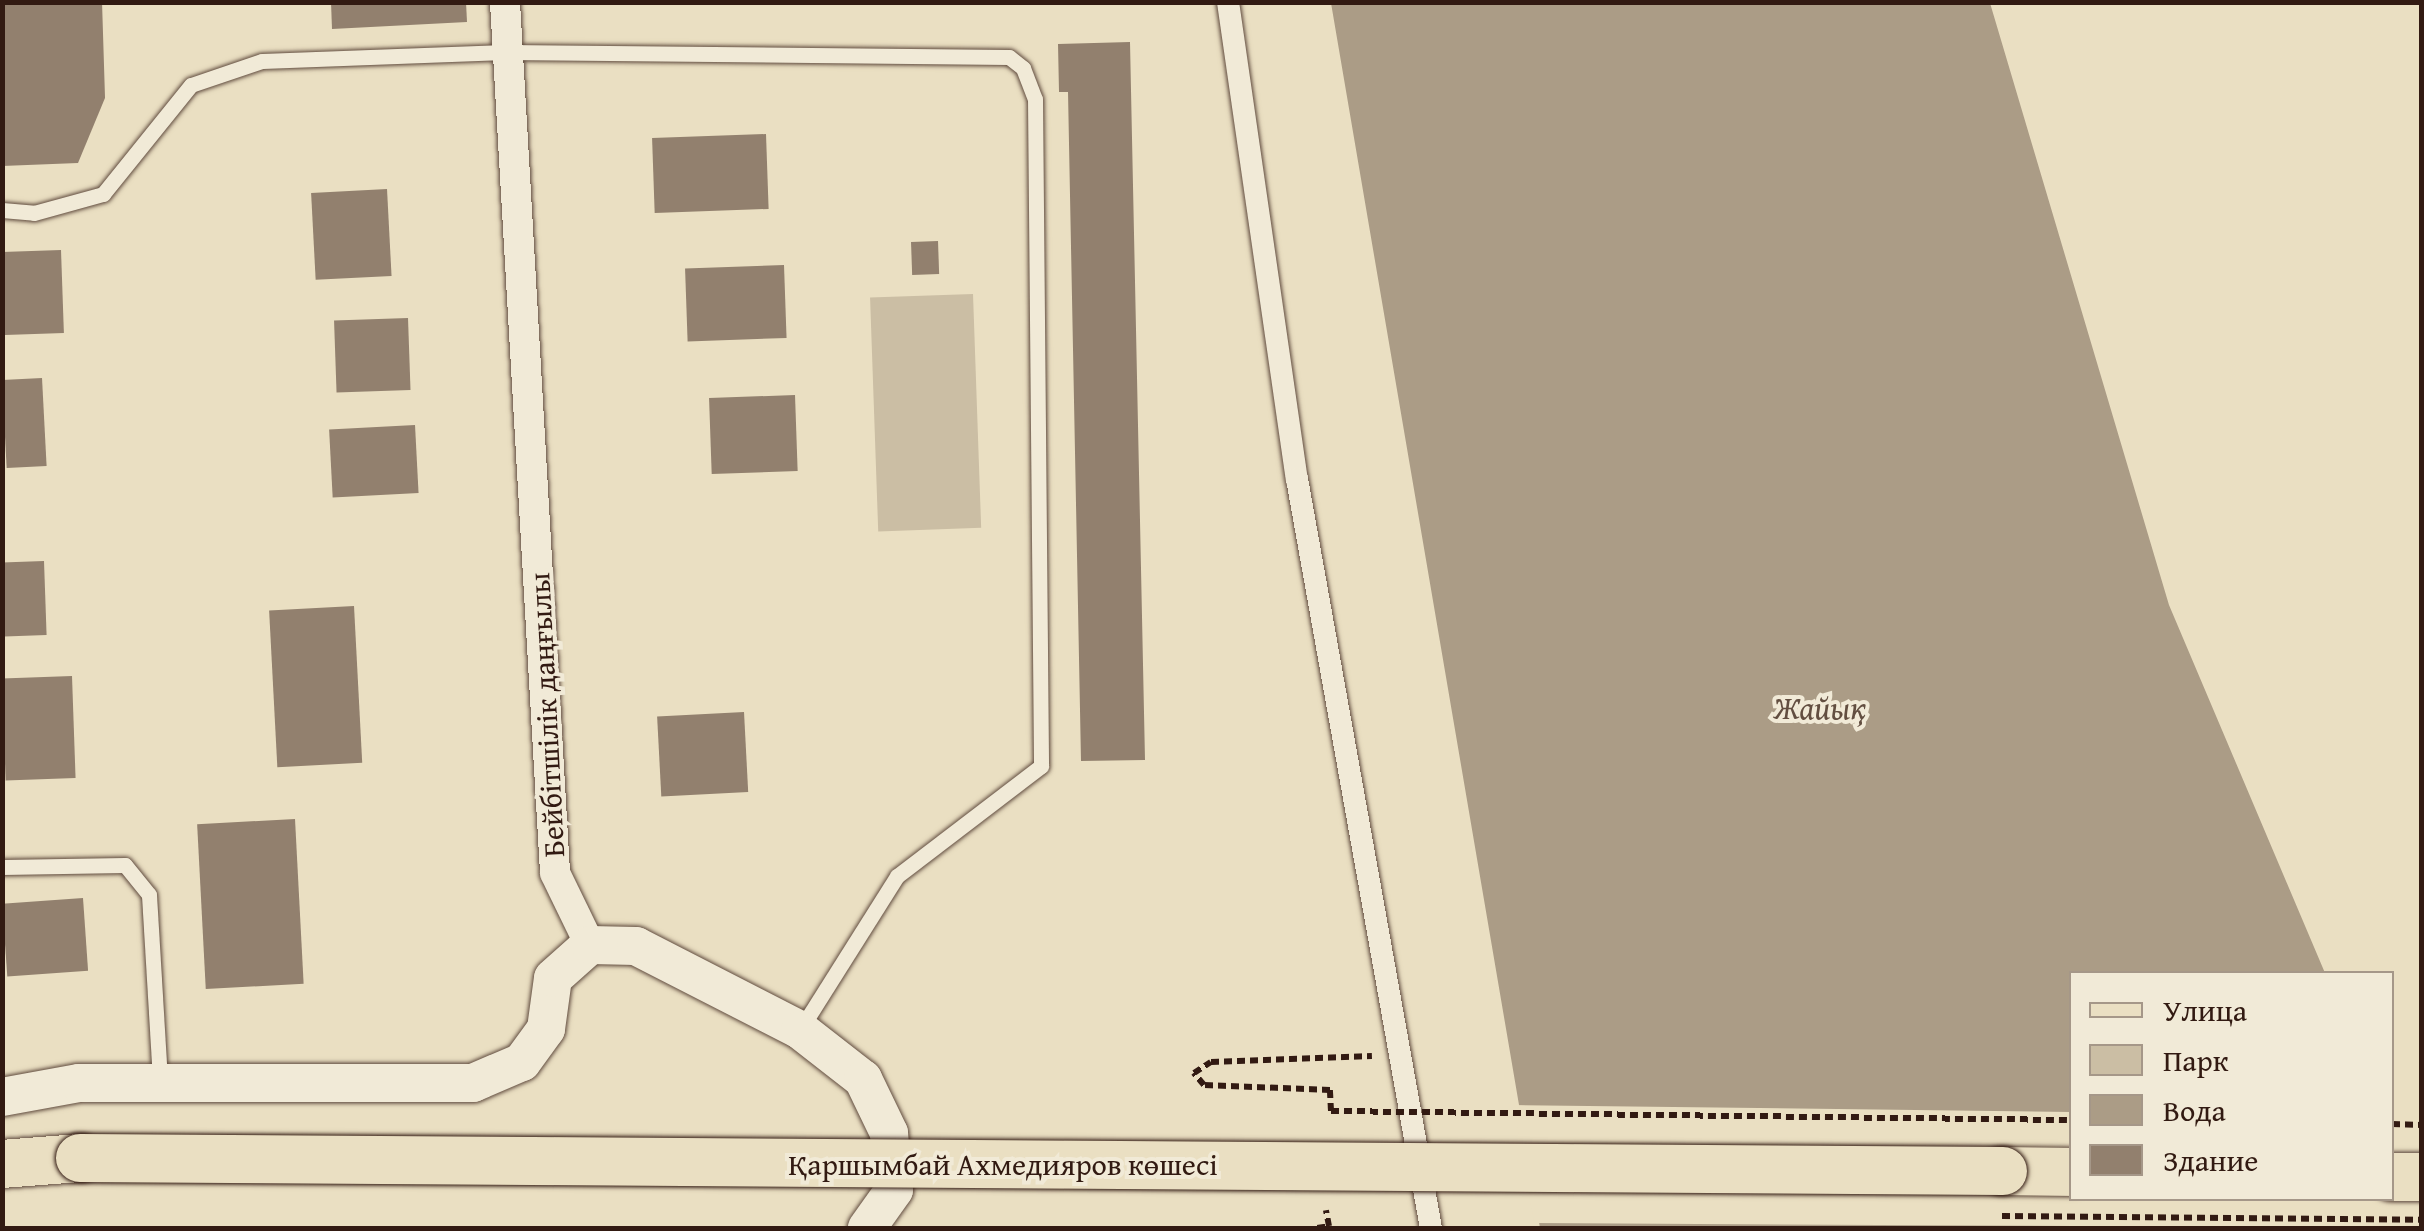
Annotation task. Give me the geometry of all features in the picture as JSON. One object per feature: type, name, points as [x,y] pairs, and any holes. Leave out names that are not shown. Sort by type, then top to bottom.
[{"type":"main road","name":"Қаршымбай Ахмедияров көшесі","points":[[2,1164],[80,1158],[2069,1172]]},
{"type":"main road","points":[[2394,1176],[2422,1177]]},
{"type":"street","name":"Бейбітшілік даңғылы","points":[[505,2],[555,873],[590,946]]},
{"type":"street","points":[[1228,2],[1297,479],[1430,1228]]},
{"type":"street","points":[[2,1097],[79,1083],[473,1083],[522,1062],[546,1028],[553,978],[590,946],[636,946],[800,1030],[863,1079],[888,1133],[894,1190],[866,1228]]},
{"type":"lane","points":[[2,210],[34,213],[103,194],[191,85],[262,61],[506,52],[1009,57],[1023,68],[1035,99],[1041,766],[898,876],[800,1030]]},
{"type":"lane","points":[[2,867],[125,865],[149,895],[160,1081]]},
{"type":"path","points":[[1398,1054],[1210,1062],[1194,1073],[1204,1085],[1330,1090],[1330,1111],[2069,1120]]},
{"type":"path","points":[[2394,1124],[2422,1125]]},
{"type":"path","points":[[1317,1228],[1329,1226],[1326,1210]]},
{"type":"green space","points":[[973,294],[981,528],[878,531],[870,298]]},
{"type":"water","name":"Жайық","points":[[1331,3],[1990,3],[2169,605],[2324,971],[2069,971],[2069,1201],[2421,1228],[1540,1228]]},
{"type":"pier","points":[[1514,1105],[2069,1112],[2069,1201],[2394,1201],[2394,1129],[2422,1188],[2421,1228],[1534,1223]]},
{"type":"building","points":[[2,2],[102,2],[105,98],[78,163],[2,166]]},
{"type":"building","points":[[331,2],[466,2],[467,22],[332,29]]},
{"type":"building","points":[[1130,42],[1145,760],[1081,761],[1068,92],[1059,92],[1058,44]]},
{"type":"building","points":[[766,134],[769,209],[655,213],[652,138]]},
{"type":"building","points":[[387,189],[392,276],[316,280],[311,193]]},
{"type":"building","points":[[938,241],[939,274],[912,275],[911,242]]},
{"type":"building","points":[[61,250],[64,333],[5,335],[2,252]]},
{"type":"building","points":[[784,265],[787,338],[688,341],[685,268]]},
{"type":"building","points":[[408,318],[411,390],[337,393],[334,321]]},
{"type":"building","points":[[42,378],[47,466],[7,468],[2,380]]},
{"type":"building","points":[[795,395],[798,471],[712,474],[709,398]]},
{"type":"building","points":[[415,425],[419,493],[333,497],[329,430]]},
{"type":"building","points":[[44,561],[47,635],[5,636],[2,562]]},
{"type":"building","points":[[354,606],[362,763],[277,767],[269,610]]},
{"type":"building","points":[[72,676],[76,778],[6,780],[2,678]]},
{"type":"building","points":[[744,712],[748,792],[661,796],[657,717]]},
{"type":"building","points":[[295,819],[304,984],[206,989],[197,824]]},
{"type":"building","points":[[83,898],[88,971],[7,976],[2,904]]}]
